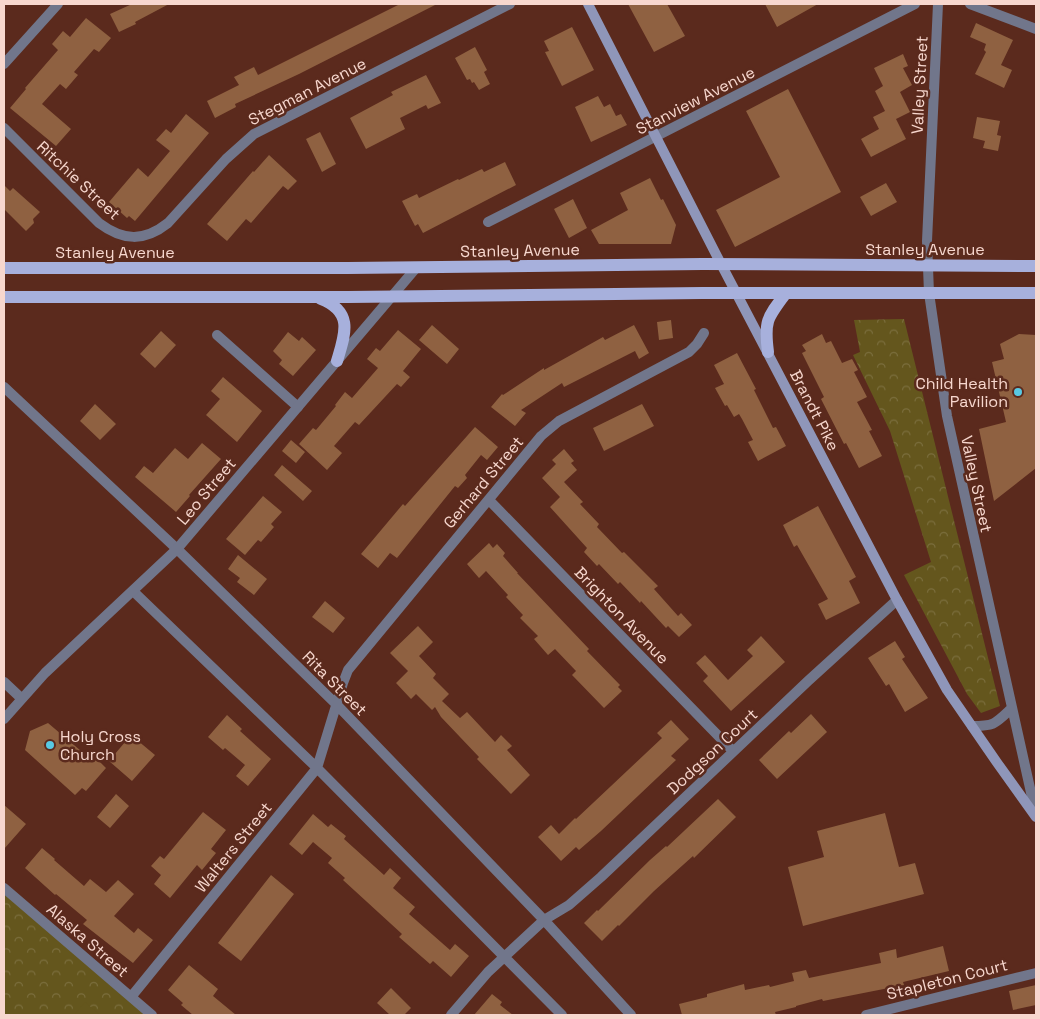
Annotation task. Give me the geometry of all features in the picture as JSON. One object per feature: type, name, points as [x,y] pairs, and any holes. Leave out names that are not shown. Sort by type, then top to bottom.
[{"type":"main road","name":"Brandt Pike","points":[[588,4],[721,264],[897,600],[947,690],[1036,816]]},
{"type":"main road","name":"Stanley Avenue","points":[[4,268],[416,268],[721,264],[1036,266]]},
{"type":"main road","points":[[4,297],[392,297],[737,293],[1036,293]]},
{"type":"main road","points":[[768,352],[766,329],[772,312],[786,293]]},
{"type":"main road","points":[[317,297],[334,304],[342,315],[346,333],[337,361]]},
{"type":"street","points":[[4,64],[58,4]]},
{"type":"street","name":"Stegman Avenue","points":[[142,237],[159,231],[168,223],[226,159],[254,134],[510,4]]},
{"type":"street","name":"Stanview Avenue","points":[[488,222],[915,4]]},
{"type":"street","name":"Valley Street","points":[[938,4],[927,265],[929,293],[947,416],[1036,816]]},
{"type":"street","points":[[970,4],[1036,29]]},
{"type":"street","name":"Ritchie Street","points":[[4,128],[104,226],[122,236],[142,237]]},
{"type":"street","name":"Leo Street","points":[[4,719],[45,673],[177,549],[416,268]]},
{"type":"street","name":"Gerhard Street","points":[[337,705],[348,670],[541,436],[559,421],[689,352],[698,344],[704,333]]},
{"type":"street","points":[[217,335],[298,407]]},
{"type":"street","name":"Rita Street","points":[[4,387],[177,549],[337,705],[544,920],[631,1015]]},
{"type":"street","name":"Brighton Avenue","points":[[489,500],[734,751]]},
{"type":"street","points":[[133,591],[317,768],[562,1015]]},
{"type":"street","name":"Dodgson Court","points":[[451,1015],[488,972],[544,920],[569,906],[897,600]]},
{"type":"street","points":[[4,682],[21,698]]},
{"type":"street","name":"Walters Street","points":[[131,997],[317,768],[337,705]]},
{"type":"street","points":[[972,726],[990,726],[1012,708]]},
{"type":"street","name":"Alaska Street","points":[[4,888],[152,1015]]},
{"type":"street","name":"Stapleton Court","points":[[866,1015],[1036,973]]},
{"type":"green space","points":[[904,319],[1000,706],[981,713],[967,694],[904,575],[931,562],[890,431],[853,355],[860,352],[854,320]]},
{"type":"green space","points":[[4,888],[152,1015],[4,1015]]},
{"type":"green space","points":[[85,1002],[100,1015],[74,1015]]},
{"type":"building","points":[[132,4],[169,4],[119,32],[110,14]]},
{"type":"building","points":[[400,4],[437,4],[299,74],[235,104],[236,107],[215,118],[207,101],[239,85],[234,77],[254,67],[258,75]]},
{"type":"building","points":[[628,4],[667,4],[685,36],[654,52]]},
{"type":"building","points":[[765,4],[818,4],[777,27]]},
{"type":"building","points":[[86,18],[111,38],[99,52],[94,49],[74,72],[78,75],[66,89],[60,84],[42,104],[71,129],[56,146],[10,108],[58,50],[52,44],[63,31],[70,37]]},
{"type":"building","points":[[976,23],[1013,40],[1001,65],[1012,70],[1004,88],[975,74],[986,52],[984,50],[986,44],[970,37]]},
{"type":"building","points":[[572,27],[594,70],[562,86],[545,52],[549,51],[544,41]]},
{"type":"building","points":[[475,47],[487,70],[484,72],[490,84],[479,90],[474,82],[472,83],[470,79],[467,80],[455,58]]},
{"type":"building","points":[[903,54],[908,66],[903,68],[912,85],[900,92],[910,112],[896,119],[906,139],[871,157],[861,139],[879,129],[873,117],[885,111],[875,91],[883,86],[874,68]]},
{"type":"building","points":[[426,75],[441,103],[428,109],[426,105],[400,118],[405,129],[366,149],[350,118],[393,95],[391,92]]},
{"type":"building","points":[[788,89],[841,192],[735,247],[716,210],[780,177],[746,111]]},
{"type":"building","points":[[598,96],[604,107],[610,104],[616,116],[621,114],[627,125],[591,142],[575,107]]},
{"type":"building","points":[[186,114],[209,133],[135,221],[129,216],[127,218],[109,202],[138,168],[148,177],[170,151],[156,140],[166,129],[171,133]]},
{"type":"building","points":[[977,117],[1000,121],[997,135],[1001,136],[998,151],[983,148],[985,141],[973,138]]},
{"type":"building","points":[[320,132],[336,164],[322,172],[306,139]]},
{"type":"building","points":[[269,155],[297,181],[288,190],[283,186],[251,223],[246,219],[227,241],[207,224]]},
{"type":"building","points":[[505,162],[516,185],[423,233],[418,224],[415,226],[402,201],[417,194],[419,198],[458,179],[482,169],[484,172]]},
{"type":"building","points":[[650,178],[676,225],[671,244],[599,244],[591,230],[628,210],[620,193]]},
{"type":"building","points":[[886,183],[897,202],[871,216],[860,197]]},
{"type":"building","points":[[4,185],[10,191],[13,188],[40,212],[33,219],[34,223],[26,231],[4,209]]},
{"type":"building","points":[[573,199],[587,228],[569,238],[554,209]]},
{"type":"building","points":[[671,320],[673,338],[659,340],[657,322]]},
{"type":"building","points":[[432,325],[459,349],[447,364],[419,340]]},
{"type":"building","points":[[634,325],[649,353],[639,359],[635,351],[564,387],[562,383],[521,410],[526,413],[515,426],[491,407],[502,394],[544,368],[544,370],[603,337],[605,340]]},
{"type":"building","points":[[398,330],[421,349],[403,371],[410,377],[401,387],[397,384],[359,425],[355,422],[334,446],[342,453],[327,470],[299,444],[313,428],[316,430],[345,392],[352,398],[378,368],[367,359],[376,348],[380,351]]},
{"type":"building","points":[[161,331],[176,345],[155,368],[140,354]]},
{"type":"building","points":[[288,332],[299,341],[302,337],[316,350],[293,376],[279,364],[282,360],[273,351]]},
{"type":"building","points":[[822,334],[826,343],[831,341],[842,363],[852,359],[858,370],[854,372],[867,397],[857,402],[872,430],[869,431],[882,456],[859,468],[846,443],[844,444],[821,399],[824,397],[802,353],[806,351],[802,345]]},
{"type":"building","name":"Child Health Pavilion","points":[[1019,334],[1036,335],[1036,468],[994,501],[979,429],[1006,422],[992,362],[1004,359],[1000,344]]},
{"type":"building","points":[[737,353],[756,389],[754,390],[773,428],[776,427],[786,446],[758,461],[748,442],[753,440],[742,419],[739,414],[734,417],[715,388],[724,384],[714,365]]},
{"type":"building","points":[[223,377],[262,411],[237,442],[206,415],[220,399],[211,391]]},
{"type":"building","points":[[95,404],[116,424],[100,440],[80,421]]},
{"type":"building","points":[[642,404],[654,426],[604,451],[593,428]]},
{"type":"building","points":[[475,427],[498,447],[487,460],[481,455],[465,475],[467,478],[458,488],[455,486],[397,558],[390,553],[378,568],[361,554],[403,504],[405,506]]},
{"type":"building","points":[[291,440],[305,452],[296,463],[282,451]]},
{"type":"building","points":[[202,443],[221,459],[176,512],[135,477],[144,466],[153,473],[175,448],[188,459]]},
{"type":"building","points":[[564,449],[574,461],[571,463],[577,470],[564,482],[583,502],[580,504],[599,524],[597,527],[658,586],[654,589],[678,616],[681,613],[692,625],[679,637],[668,626],[666,628],[620,582],[618,584],[599,564],[597,566],[584,552],[587,548],[550,507],[560,497],[542,478],[556,464],[552,460]]},
{"type":"building","points":[[282,465],[312,491],[303,501],[274,475]]},
{"type":"building","points":[[263,496],[282,512],[271,524],[274,527],[261,542],[258,540],[245,555],[226,539]]},
{"type":"building","points":[[818,506],[856,577],[849,581],[860,603],[826,620],[818,604],[828,599],[797,545],[794,547],[783,525]]},
{"type":"building","points":[[489,543],[493,548],[497,544],[505,553],[503,556],[517,573],[589,649],[587,651],[620,685],[618,687],[622,691],[604,708],[572,675],[576,671],[555,649],[548,655],[534,639],[538,636],[520,618],[523,615],[486,571],[479,578],[467,564]]},
{"type":"building","points":[[238,555],[267,579],[254,595],[237,582],[240,578],[228,569]]},
{"type":"building","points":[[325,601],[345,618],[333,633],[312,617]]},
{"type":"building","points":[[418,626],[433,642],[419,656],[436,674],[433,678],[449,694],[442,701],[460,718],[467,712],[495,742],[501,735],[512,746],[507,750],[530,775],[511,794],[477,759],[479,757],[441,717],[435,707],[432,710],[416,694],[411,699],[396,683],[408,671],[390,653]]},
{"type":"building","points":[[761,636],[785,662],[731,711],[703,681],[708,676],[696,663],[705,655],[728,680],[753,656],[747,650]]},
{"type":"building","points":[[895,641],[905,657],[902,659],[928,698],[905,712],[889,684],[886,686],[868,658]]},
{"type":"building","points":[[811,714],[827,732],[777,779],[759,760],[789,731],[791,733]]},
{"type":"building","points":[[227,715],[242,729],[240,731],[271,759],[248,786],[236,776],[245,765],[208,737]]},
{"type":"building","points":[[671,720],[689,739],[671,756],[676,760],[601,831],[579,850],[576,847],[561,861],[538,837],[551,825],[559,834],[662,738],[657,733]]},
{"type":"building","points":[[48,723],[94,762],[97,759],[106,768],[86,791],[82,788],[75,795],[25,750],[30,731]]},
{"type":"building","points":[[131,735],[155,755],[132,781],[109,761]]},
{"type":"building","points":[[116,794],[129,806],[110,828],[97,817]]},
{"type":"building","points":[[718,799],[736,817],[694,858],[693,856],[654,891],[602,941],[584,923]]},
{"type":"building","points":[[4,805],[26,824],[4,849]]},
{"type":"building","points":[[203,812],[226,830],[211,849],[216,853],[202,870],[197,865],[170,898],[154,884],[161,875],[151,866],[160,856],[164,859]]},
{"type":"building","points":[[885,813],[899,867],[915,863],[924,894],[803,926],[788,867],[824,857],[817,831]]},
{"type":"building","points":[[313,814],[328,827],[331,824],[346,836],[344,839],[384,875],[390,868],[401,878],[393,888],[415,907],[409,914],[450,950],[455,944],[469,956],[451,977],[433,961],[430,964],[399,937],[402,934],[343,880],[345,878],[328,863],[332,858],[313,842],[302,855],[289,844]]},
{"type":"building","points":[[42,848],[84,886],[90,879],[106,892],[118,880],[134,894],[114,916],[134,933],[138,928],[153,940],[133,963],[83,924],[87,920],[25,868]]},
{"type":"building","points":[[271,875],[294,894],[241,961],[218,943]]},
{"type":"building","points":[[943,946],[949,971],[903,982],[904,985],[823,1001],[822,999],[775,1012],[776,1015],[682,1015],[679,1004],[707,997],[707,994],[744,984],[745,990],[769,985],[770,987],[794,981],[792,973],[806,970],[809,978],[881,963],[879,953],[896,949],[897,958]]},
{"type":"building","points":[[189,965],[218,989],[213,996],[236,1015],[193,1015],[181,1005],[183,1003],[168,990]]},
{"type":"building","points":[[1036,985],[1036,1005],[1013,1010],[1009,991]]},
{"type":"building","points":[[391,988],[411,1008],[404,1015],[390,1015],[377,1003]]},
{"type":"building","points":[[492,994],[502,1002],[500,1005],[513,1015],[474,1015]]},
{"type":"place","name":"Child Health Pavilion","points":[[1018,392]]},
{"type":"place","name":"Holy Cross Church","points":[[50,745]]}]
